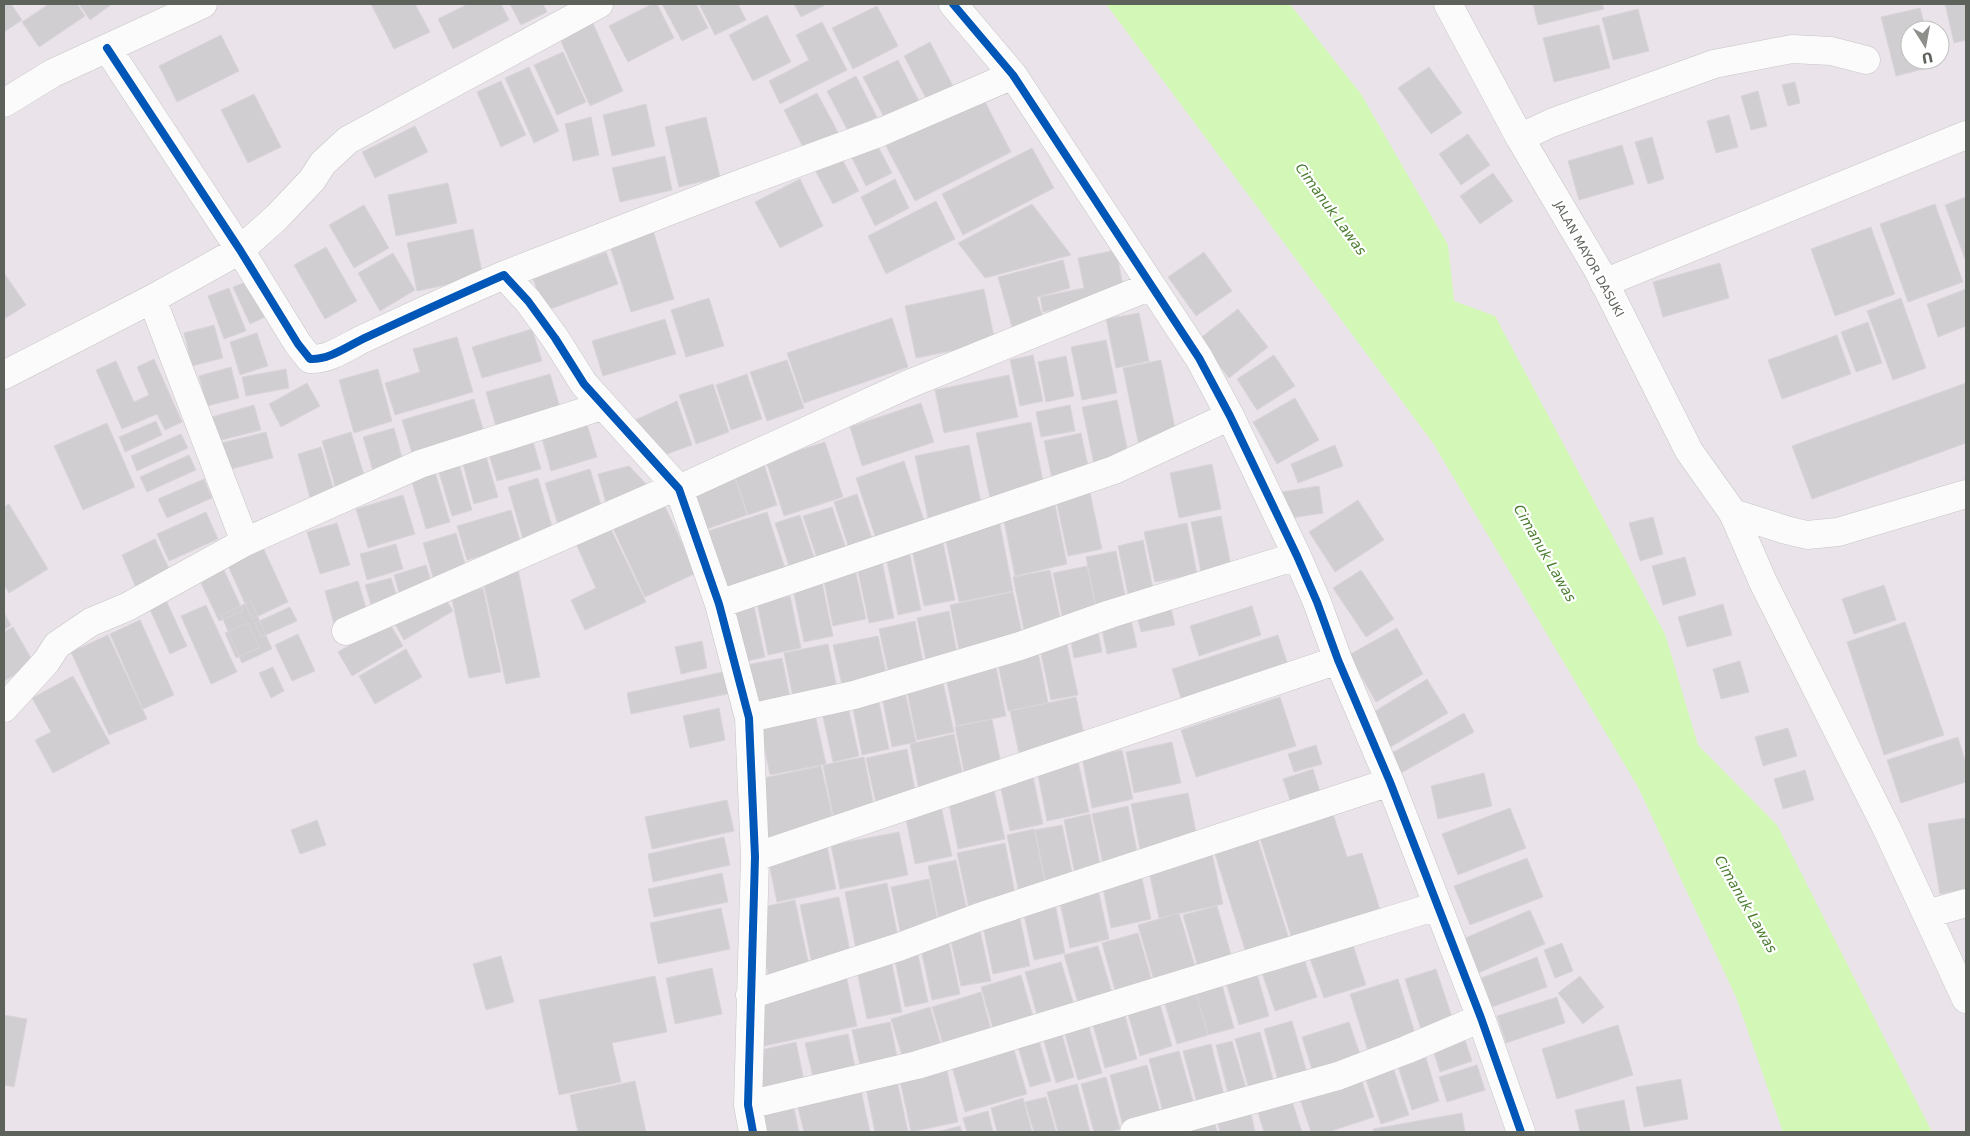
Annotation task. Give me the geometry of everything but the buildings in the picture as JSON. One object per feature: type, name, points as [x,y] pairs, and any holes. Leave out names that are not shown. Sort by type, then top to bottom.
[{"type":"street","points":[[4,103],[53,73],[203,4]]},
{"type":"street","points":[[4,376],[152,299],[240,250],[277,217],[312,180],[323,163],[348,140],[599,4]]},
{"type":"street","points":[[953,4],[1014,75],[1199,358],[1230,416],[1297,556],[1338,660],[1390,782],[1481,1018],[1521,1132]]},
{"type":"street","name":"JALAN MAYOR DASUKI","points":[[1448,4],[1520,138],[1601,277],[1689,451],[1733,513],[1763,582],[1883,820],[1966,999]]},
{"type":"street","points":[[107,48],[240,250],[298,344],[310,359],[318,360],[504,275],[687,203],[881,132],[1014,75]]},
{"type":"street","points":[[1520,138],[1552,123],[1714,64],[1792,48],[1831,51],[1866,60]]},
{"type":"street","points":[[1601,277],[1966,135]]},
{"type":"street","points":[[504,275],[528,301],[555,338],[584,384],[678,488],[720,604],[749,718],[755,857],[748,1105],[753,1132]]},
{"type":"street","points":[[346,631],[678,488],[908,384],[1151,286]]},
{"type":"street","points":[[152,299],[246,542]]},
{"type":"street","points":[[4,708],[46,662],[57,645],[91,622],[127,607],[246,542],[420,464],[602,406]]},
{"type":"street","points":[[720,604],[1114,470],[1230,416]]},
{"type":"street","points":[[1733,513],[1807,535],[1838,532],[1966,494]]},
{"type":"street","points":[[749,718],[854,695],[1010,649],[1110,614],[1297,556]]},
{"type":"street","points":[[755,857],[1338,660]]},
{"type":"street","points":[[750,995],[899,948],[979,917],[1390,782]]},
{"type":"street","points":[[1927,914],[1966,903]]},
{"type":"street","points":[[748,1105],[917,1065],[1437,906]]},
{"type":"street","points":[[1134,1132],[1338,1076],[1481,1018]]},
{"type":"water","name":"Cimanuk Lawas","points":[[1106,4],[1290,4],[1361,94],[1448,245],[1454,301],[1495,316],[1665,634],[1698,745],[1777,825],[1932,1132],[1783,1132],[1736,997],[1638,787],[1433,443]]},
{"type":"cycle path","points":[[953,4],[1013,75],[1199,358],[1230,416],[1317,602],[1338,660],[1390,782],[1481,1018],[1521,1132]]},
{"type":"cycle path","points":[[107,48],[240,250],[298,344],[310,359],[332,355],[360,340],[504,275],[528,301],[555,338],[584,384],[679,489],[719,604],[749,718],[755,857],[748,1105],[753,1132]]}]
